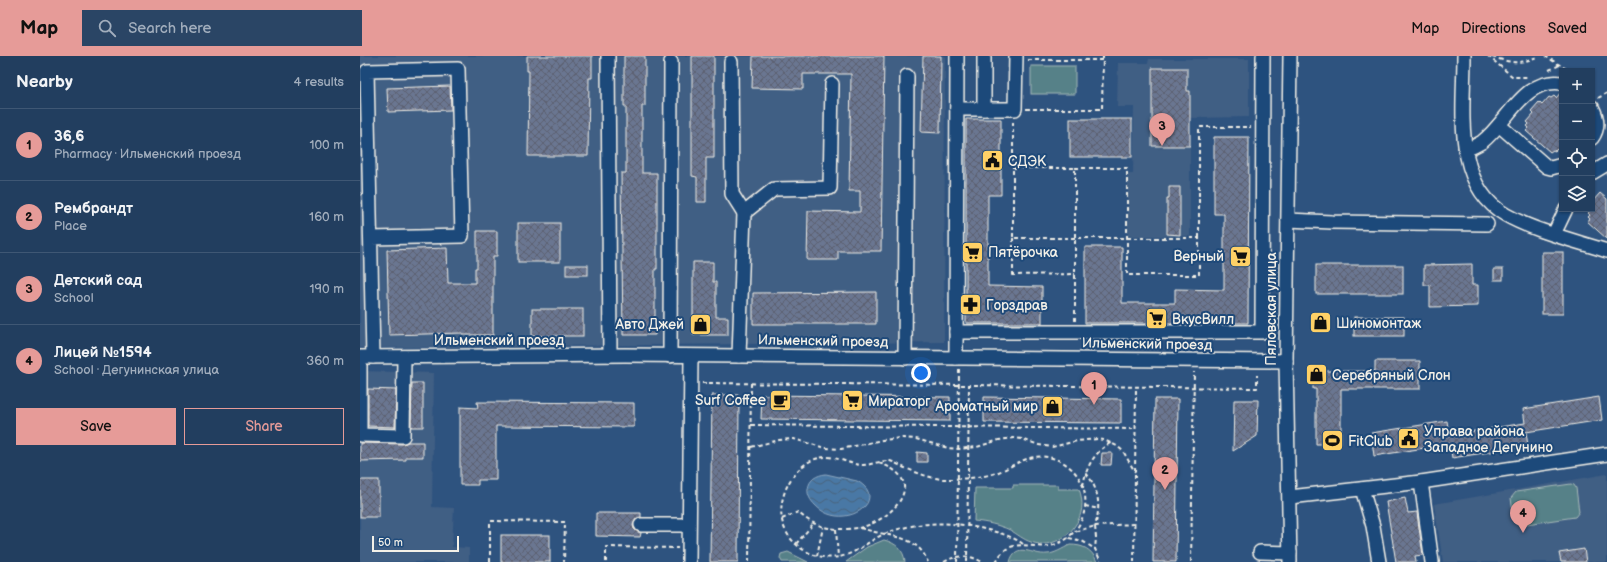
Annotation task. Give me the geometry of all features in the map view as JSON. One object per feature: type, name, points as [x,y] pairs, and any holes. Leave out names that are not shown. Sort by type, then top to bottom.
[{"type":"street","points":[[608,56],[610,355]]},
{"type":"street","points":[[957,56],[956,332],[958,358]]},
{"type":"street","points":[[984,56],[984,109]]},
{"type":"street","points":[[956,332],[1262,332],[1263,56]]},
{"type":"street","name":"Пяловская улица","points":[[1290,56],[1286,361],[1290,497],[1290,557]]},
{"type":"street","points":[[1464,56],[1465,150],[1470,171],[1480,191],[1496,208],[1516,220],[1607,251]]},
{"type":"street","points":[[957,108],[1014,109],[1016,58]]},
{"type":"street","points":[[670,62],[670,356]]},
{"type":"street","points":[[731,62],[732,194],[744,213],[739,356]]},
{"type":"street","points":[[371,238],[462,236],[458,69],[367,71],[373,357]]},
{"type":"street","points":[[905,358],[908,76]]},
{"type":"street","points":[[1465,150],[1481,142],[1526,95],[1534,89],[1543,84],[1559,83]]},
{"type":"street","points":[[744,213],[774,189],[830,188],[832,84]]},
{"type":"street","points":[[1595,112],[1597,127],[1595,131]]},
{"type":"street","points":[[1499,124],[1544,165],[1551,168],[1559,166]]},
{"type":"street","points":[[1595,171],[1607,164]]},
{"type":"street","points":[[1554,234],[1565,212]]},
{"type":"street","points":[[1288,220],[1488,224]]},
{"type":"street","name":"Ильменский проезд","points":[[360,357],[610,355],[1286,361]]},
{"type":"street","points":[[689,562],[691,356]]},
{"type":"street","points":[[360,361],[360,435],[403,436],[404,357]]},
{"type":"street","points":[[1290,497],[1421,482],[1607,454]]},
{"type":"street","points":[[1421,482],[1432,562]]},
{"type":"street","points":[[1362,489],[1373,526],[1379,562]]},
{"type":"street","points":[[641,525],[689,525]]},
{"type":"street","points":[[1260,552],[1290,557]]},
{"type":"path","points":[[1075,274],[1013,274],[1014,109],[1102,108],[1102,56]]},
{"type":"path","points":[[1488,56],[1515,63],[1524,62],[1539,56]]},
{"type":"path","points":[[1488,56],[1513,77],[1533,77],[1543,84]]},
{"type":"path","points":[[1545,56],[1565,68]]},
{"type":"path","points":[[1016,58],[1103,60]]},
{"type":"path","points":[[1595,102],[1607,92]]},
{"type":"path","points":[[1013,168],[1127,168],[1127,274],[1199,274],[1199,127],[1263,127]]},
{"type":"path","points":[[1075,168],[1075,332]]},
{"type":"path","points":[[1013,238],[1199,238]]},
{"type":"path","points":[[957,562],[959,449],[958,358]]},
{"type":"path","points":[[1191,562],[1194,360]]},
{"type":"path","points":[[691,382],[1257,388],[1257,375]]},
{"type":"path","points":[[749,562],[751,383]]},
{"type":"path","points":[[967,562],[969,385]]},
{"type":"path","points":[[1134,562],[1136,387]]},
{"type":"path","points":[[751,425],[1136,429]]},
{"type":"path","points":[[751,447],[779,440],[794,439],[826,448],[841,449],[882,440],[902,438],[922,440],[948,448],[959,449],[982,446],[999,440],[1014,438],[1026,440],[1039,446],[1048,447],[1091,439],[1112,442],[1123,451],[1135,472]]},
{"type":"path","points":[[1082,486],[1090,463],[1097,453],[1112,442]]},
{"type":"path","points":[[996,562],[1002,552],[1014,545],[1023,544],[1050,546],[1068,538],[1075,531],[1082,519],[1085,506],[1085,494],[1079,478],[1062,461],[1044,457],[1030,458],[997,473],[949,479],[933,478],[893,462],[886,461],[862,465],[826,457],[805,464],[798,470],[785,491],[781,503],[782,519],[785,530],[796,544],[806,552],[816,556],[838,557],[854,552],[884,534],[907,527],[944,522],[968,525],[999,533],[1023,544]]},
{"type":"path","points":[[858,528],[874,522],[890,513],[899,503],[903,494],[903,483],[900,477],[891,468],[877,462]]},
{"type":"path","points":[[1086,473],[1093,482],[1097,493],[1099,510],[1096,526],[1095,549],[1101,562]]},
{"type":"path","points":[[1085,506],[1099,510]]},
{"type":"path","points":[[782,519],[798,512],[813,524],[824,527],[836,529],[858,528],[897,536],[909,541],[922,551],[928,562]]},
{"type":"path","points":[[490,562],[490,521],[498,521],[565,522],[564,562]]},
{"type":"path","points":[[796,544],[813,524]]},
{"type":"path","points":[[1075,531],[1085,530],[1096,526],[1135,524]]},
{"type":"path","points":[[816,556],[824,527]]},
{"type":"path","points":[[836,529],[838,557]]},
{"type":"path","points":[[1068,538],[1082,541],[1095,549]]},
{"type":"path","points":[[606,562],[606,547],[689,548]]},
{"type":"path","points":[[944,562],[957,556],[967,557],[982,562]]},
{"type":"shaded area","points":[[360,56],[945,56],[944,342],[360,348]]},
{"type":"shaded area","points":[[1149,59],[1249,59],[1249,117],[1190,118],[1190,236],[1128,236],[1128,174],[1133,174],[1134,107],[1117,107],[1118,63],[1148,63]]},
{"type":"shaded area","points":[[360,371],[434,373],[432,507],[454,508],[452,547],[469,548],[469,562],[360,562]]},
{"type":"shaded area","points":[[1607,474],[1607,562],[1443,562],[1434,504]]},
{"type":"green space","points":[[1031,66],[1075,66],[1075,94],[1031,94]]},
{"type":"green space","points":[[1571,484],[1576,488],[1579,512],[1575,517],[1520,525],[1514,522],[1511,498],[1516,492]]},
{"type":"green space","points":[[1013,485],[1058,485],[1058,489],[1079,489],[1082,499],[1082,508],[1077,522],[1070,532],[1061,539],[1055,542],[1037,544],[1028,541],[1010,530],[988,523],[974,521],[975,488],[1013,488]]},
{"type":"green space","points":[[884,540],[896,545],[899,548],[903,554],[905,562],[846,562],[867,547]]},
{"type":"green space","points":[[1070,545],[1083,547],[1090,551],[1097,562],[1010,562],[1013,555],[1021,550],[1050,554]]},
{"type":"green space","points":[[788,552],[808,562],[782,562],[780,558],[781,554]]},
{"type":"water","points":[[826,474],[857,481],[866,489],[869,497],[866,505],[859,511],[849,515],[838,516],[826,513],[815,505],[809,496],[808,491],[810,483],[814,478]]},
{"type":"building","points":[[527,56],[592,56],[592,78],[589,78],[588,156],[528,156],[529,71],[527,71]]},
{"type":"building","points":[[624,56],[645,56],[645,106],[642,106],[642,173],[657,173],[655,335],[623,335],[621,173],[626,173]]},
{"type":"building","points":[[692,56],[714,56],[714,158],[706,158],[706,202],[697,202],[697,177],[692,176]]},
{"type":"building","points":[[753,56],[884,56],[881,251],[838,251],[838,260],[807,260],[808,211],[860,212],[860,191],[849,191],[851,74],[803,74],[803,89],[752,88]]},
{"type":"building","points":[[923,56],[941,56],[940,133],[921,132]]},
{"type":"building","points":[[1152,68],[1187,68],[1187,91],[1190,91],[1190,146],[1152,146]]},
{"type":"building","points":[[450,86],[451,110],[388,112],[387,88]]},
{"type":"building","points":[[1559,94],[1559,151],[1557,149],[1550,152],[1526,131],[1529,128],[1527,126],[1529,124],[1527,122],[1534,114],[1531,111],[1539,102],[1542,105],[1549,97],[1551,98],[1554,96],[1556,98]]},
{"type":"building","points":[[966,119],[1001,119],[1001,195],[988,195],[988,286],[1042,287],[1042,323],[966,323]]},
{"type":"building","points":[[1070,119],[1132,119],[1132,157],[1070,157]]},
{"type":"building","points":[[1214,137],[1249,137],[1248,323],[1085,323],[1085,247],[1122,247],[1122,303],[1175,303],[1175,289],[1224,290],[1224,214],[1214,214]]},
{"type":"building","points":[[1169,187],[1180,187],[1180,235],[1167,234],[1167,198],[1169,198]]},
{"type":"building","points":[[1600,193],[1607,199],[1607,239],[1587,221],[1590,219],[1588,217],[1590,215],[1588,213],[1595,212],[1595,199]]},
{"type":"building","points":[[518,223],[560,223],[560,262],[518,262]]},
{"type":"building","points":[[477,231],[497,231],[497,256],[493,256],[493,335],[463,335],[463,333],[389,335],[387,250],[447,248],[448,283],[475,283],[475,268],[477,268]]},
{"type":"building","points":[[1542,252],[1563,252],[1563,314],[1542,314]]},
{"type":"building","points":[[693,262],[713,262],[713,282],[716,282],[716,317],[728,317],[728,335],[693,335]]},
{"type":"building","points":[[1472,264],[1472,285],[1478,285],[1478,306],[1430,307],[1430,285],[1424,285],[1424,265]]},
{"type":"building","points":[[566,265],[588,265],[588,275],[566,275]]},
{"type":"building","points":[[1316,265],[1403,265],[1403,294],[1316,294]]},
{"type":"building","points":[[1494,269],[1503,269],[1503,280],[1494,280]]},
{"type":"building","points":[[876,292],[876,324],[753,324],[753,293]]},
{"type":"building","points":[[532,309],[583,309],[583,336],[532,336]]},
{"type":"building","points":[[1354,317],[1404,317],[1404,336],[1354,336]]},
{"type":"building","points":[[1375,361],[1420,361],[1420,389],[1341,389],[1341,444],[1316,444],[1316,389],[1313,389],[1313,371],[1375,371]]},
{"type":"building","points":[[412,383],[423,383],[423,427],[411,427]]},
{"type":"building","points":[[368,389],[396,390],[395,427],[368,426]]},
{"type":"building","points":[[712,395],[739,395],[738,562],[710,562]]},
{"type":"building","points":[[762,395],[950,397],[950,421],[761,419]]},
{"type":"building","points":[[984,397],[1121,399],[1121,423],[984,422]]},
{"type":"building","points":[[1599,397],[1602,420],[1526,432],[1528,446],[1452,458],[1450,444],[1374,456],[1371,433],[1447,421],[1449,435],[1525,423],[1523,409]]},
{"type":"building","points":[[1155,399],[1178,399],[1176,562],[1153,562]]},
{"type":"building","points":[[1234,400],[1258,400],[1257,436],[1233,451]]},
{"type":"building","points":[[477,402],[634,403],[634,427],[496,426],[496,480],[478,480],[478,485],[460,485],[460,407],[478,408]]},
{"type":"building","points":[[408,442],[423,442],[423,457],[406,457],[406,460],[360,461],[360,443],[403,444]]},
{"type":"building","points":[[917,452],[927,453],[927,462],[917,462]]},
{"type":"building","points":[[1102,453],[1112,453],[1111,465],[1101,465]]},
{"type":"building","points":[[360,480],[379,480],[379,517],[360,517]]},
{"type":"building","points":[[1405,498],[1408,513],[1417,512],[1423,555],[1415,556],[1416,562],[1396,562],[1386,502]]},
{"type":"building","points":[[596,513],[641,513],[641,517],[637,518],[633,525],[634,529],[641,533],[640,537],[596,536]]},
{"type":"building","points":[[501,535],[550,535],[550,562],[501,562]]},
{"type":"building","points":[[1584,549],[1586,562],[1561,562],[1559,553]]},
{"type":"place","name":"Детский сад","points":[[1162,146]]},
{"type":"place","name":"СДЭК","points":[[993,161]]},
{"type":"place","name":"Пятёрочка","points":[[973,252]]},
{"type":"place","name":"Верный","points":[[1240,256]]},
{"type":"place","name":"Горздрав","points":[[970,305]]},
{"type":"place","name":"ВкусВилл","points":[[1157,319]]},
{"type":"place","name":"Шиномонтаж","points":[[1321,323]]},
{"type":"place","name":"Авто Джей","points":[[700,324]]},
{"type":"place","name":"Серебряный Слон","points":[[1316,375]]},
{"type":"place","name":"Surf Coffee","points":[[781,400]]},
{"type":"place","name":"Мираторг","points":[[852,401]]},
{"type":"place","name":"36,6","points":[[1094,405]]},
{"type":"place","name":"Ароматный мир","points":[[1053,406]]},
{"type":"place","name":"Управа района Западное Дегунино","points":[[1409,439]]},
{"type":"place","name":"FitClub","points":[[1332,441]]},
{"type":"place","name":"Рембрандт","points":[[1165,490]]},
{"type":"place","name":"Лицей №1594","points":[[1523,533]]}]
